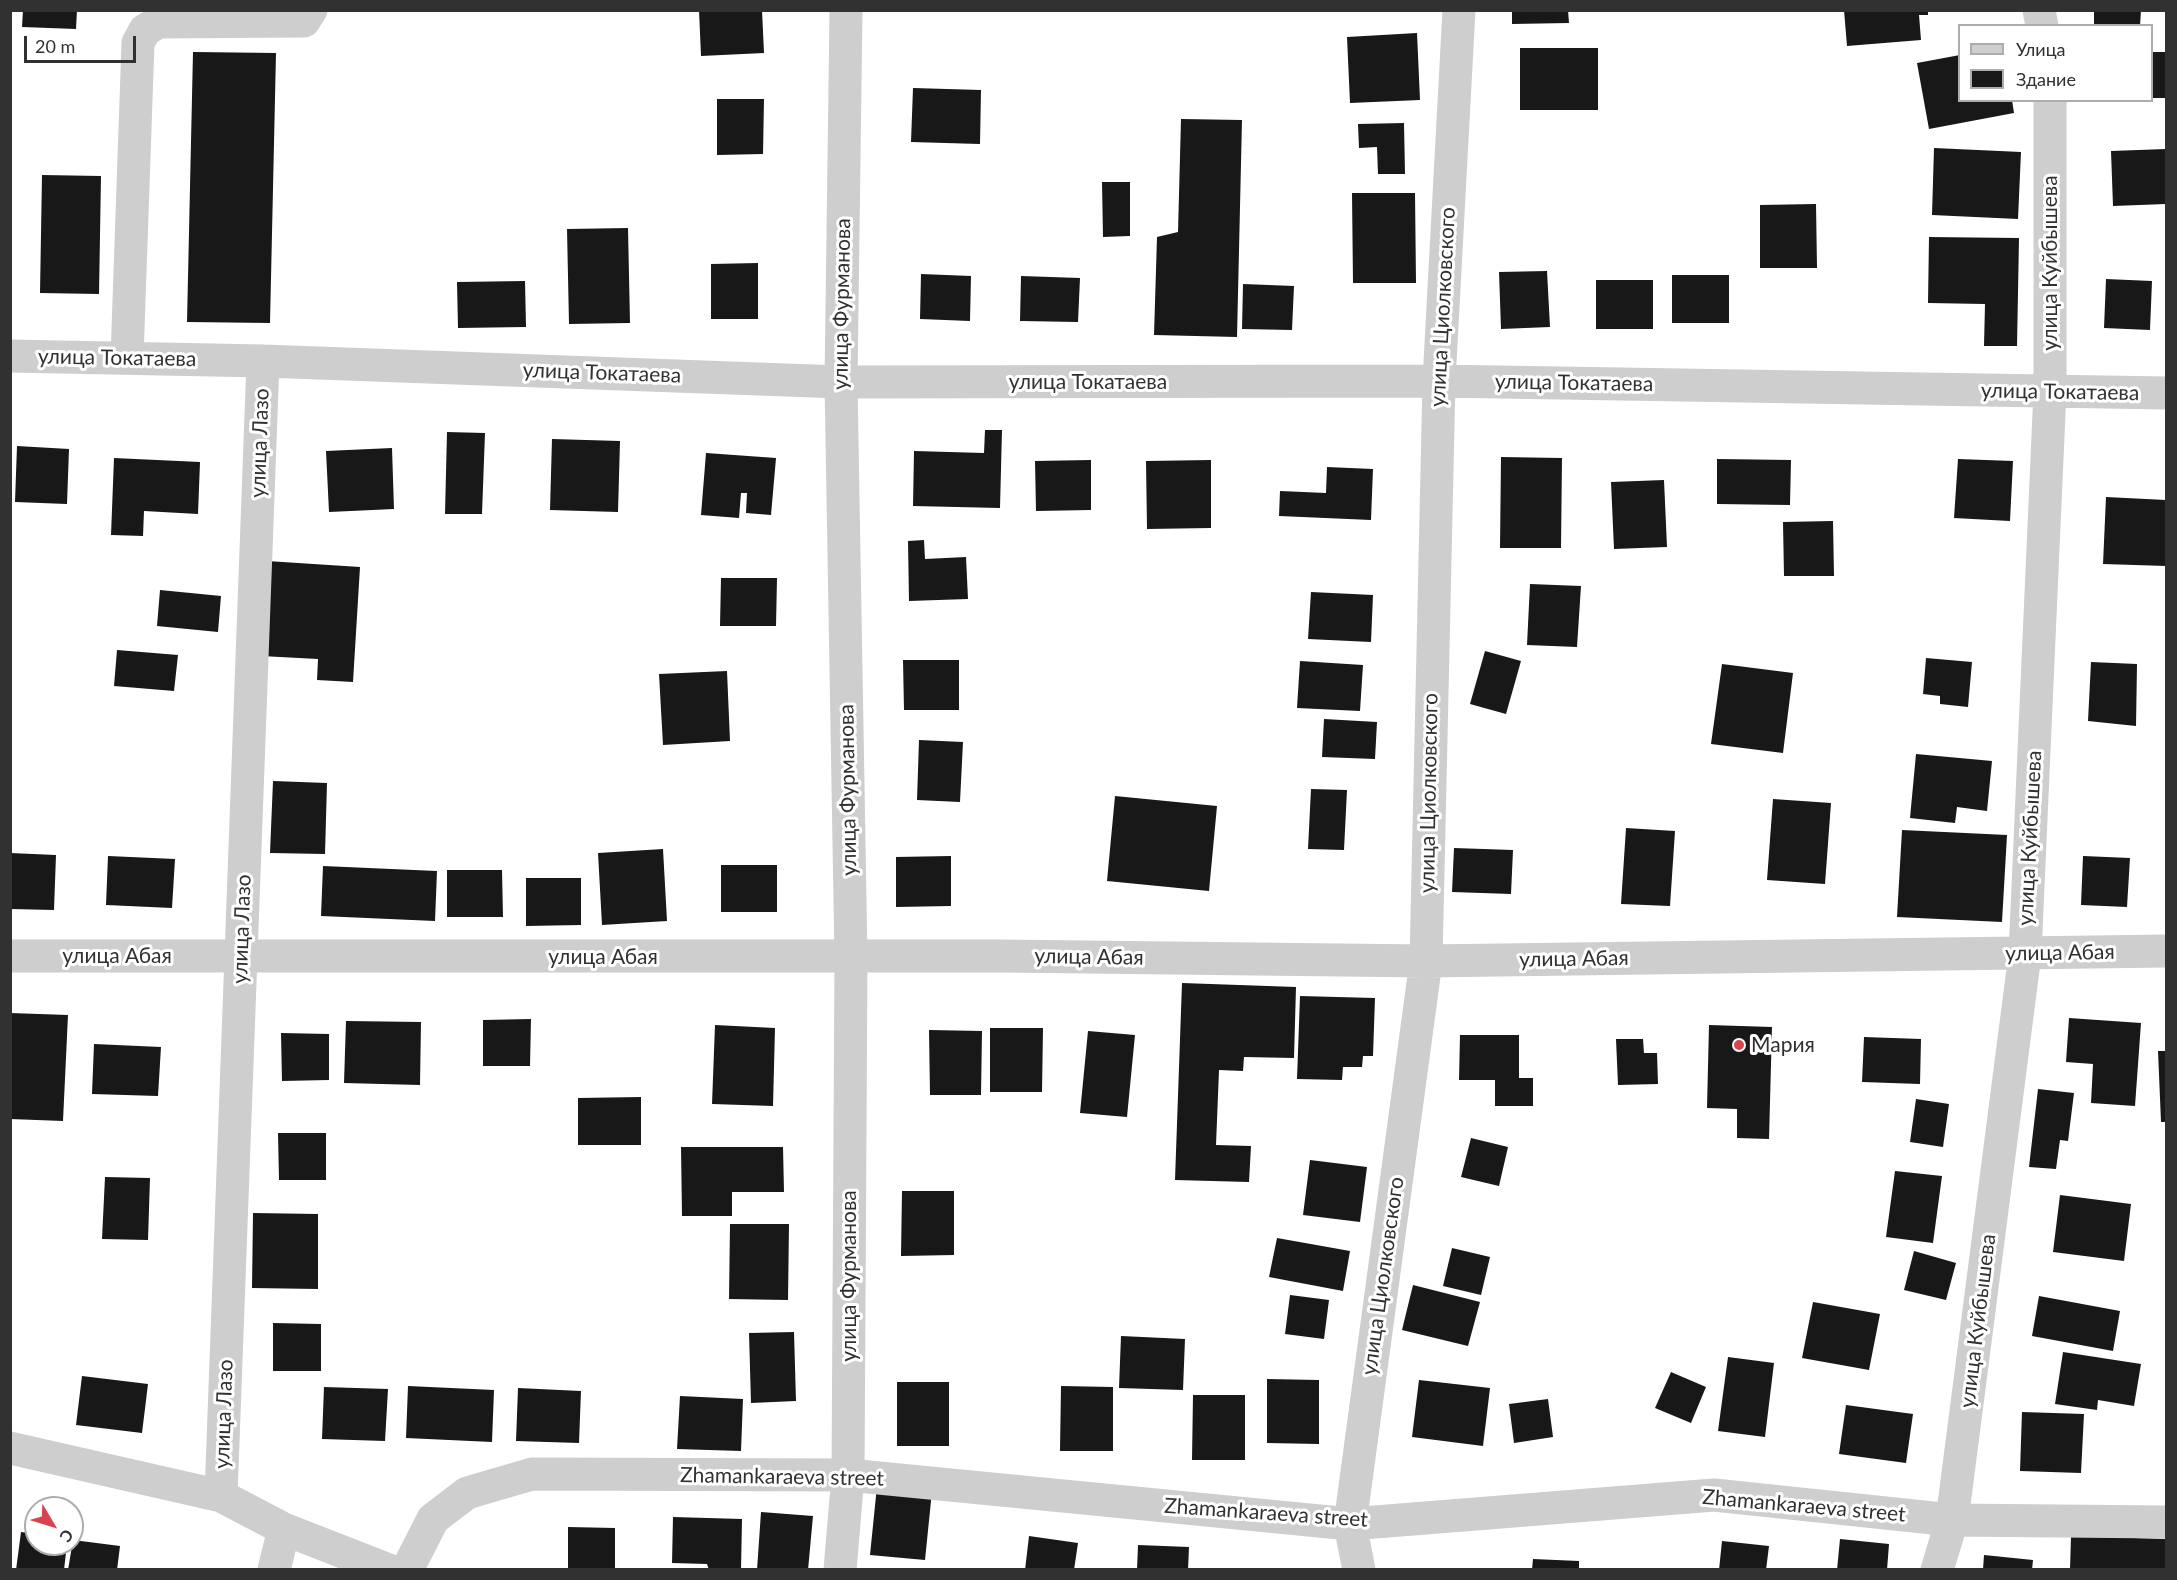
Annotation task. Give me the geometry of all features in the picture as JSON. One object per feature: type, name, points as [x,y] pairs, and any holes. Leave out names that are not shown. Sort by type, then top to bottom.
[{"type":"street","points":[[128,358],[138,55],[145,30],[159,22],[304,21],[311,10]]},
{"type":"street","name":"улица Фурманова","points":[[840,1569],[848,1475],[851,958],[841,382],[846,10]]},
{"type":"street","name":"улица Циолковского","points":[[1359,1569],[1350,1524],[1426,961],[1439,381],[1459,10]]},
{"type":"street","name":"улица Куйбышева","points":[[1937,1569],[1952,1520],[2025,954],[2050,392],[2050,102]]},
{"type":"street","name":"улица Токатаева","points":[[10,356],[263,361],[841,382],[1439,381],[2166,393]]},
{"type":"street","name":"улица Лазо","points":[[221,1496],[263,361]]},
{"type":"street","name":"улица Абая","points":[[10,956],[851,958],[1001,956],[1426,961],[2166,951]]},
{"type":"street","points":[[10,1448],[221,1496],[284,1529],[389,1569]]},
{"type":"street","name":"Zhamankaraeva street","points":[[407,1569],[433,1519],[467,1493],[532,1474],[848,1475],[1350,1524],[1714,1495],[1952,1520],[2166,1522]]},
{"type":"street","points":[[274,1569],[284,1529]]},
{"type":"building","points":[[23,10],[77,10],[76,29],[22,27]]},
{"type":"building","points":[[699,10],[762,10],[764,53],[701,56]]},
{"type":"building","points":[[1512,10],[1568,10],[1569,23],[1512,24]]},
{"type":"building","points":[[1844,10],[1928,10],[1928,15],[1919,15],[1921,40],[1847,46]]},
{"type":"building","points":[[2094,10],[2141,10],[2140,24],[2094,24]]},
{"type":"building","points":[[1417,33],[1420,100],[1350,103],[1347,37]]},
{"type":"building","points":[[1520,48],[1598,48],[1598,110],[1520,110]]},
{"type":"building","points":[[193,52],[276,53],[270,323],[187,322]]},
{"type":"building","points":[[2153,52],[2166,52],[2166,98],[2153,98]]},
{"type":"building","points":[[1958,55],[1958,102],[2012,102],[2014,113],[1929,129],[1917,63]]},
{"type":"building","points":[[913,88],[981,90],[980,144],[911,142]]},
{"type":"building","points":[[717,99],[764,99],[763,154],[717,155]]},
{"type":"building","points":[[1181,119],[1242,120],[1237,337],[1154,335],[1157,237],[1178,232]]},
{"type":"building","points":[[1404,123],[1405,174],[1378,174],[1377,147],[1359,148],[1358,124]]},
{"type":"building","points":[[1934,148],[2021,152],[2018,219],[1932,215]]},
{"type":"building","points":[[2166,149],[2166,204],[2113,206],[2111,151]]},
{"type":"building","points":[[42,175],[101,176],[99,294],[40,293]]},
{"type":"building","points":[[1102,182],[1130,182],[1130,236],[1103,237]]},
{"type":"building","points":[[1352,193],[1415,193],[1416,283],[1353,283]]},
{"type":"building","points":[[1816,204],[1817,268],[1760,268],[1760,205]]},
{"type":"building","points":[[628,228],[630,323],[569,324],[567,229]]},
{"type":"building","points":[[1929,237],[2019,238],[2017,346],[1984,346],[1985,304],[1928,303]]},
{"type":"building","points":[[758,263],[758,319],[711,319],[711,264]]},
{"type":"building","points":[[1547,271],[1550,327],[1501,329],[1499,272]]},
{"type":"building","points":[[921,274],[971,276],[970,321],[920,319]]},
{"type":"building","points":[[1672,275],[1729,275],[1729,323],[1672,323]]},
{"type":"building","points":[[1021,276],[1080,278],[1078,322],[1020,321]]},
{"type":"building","points":[[2106,279],[2152,281],[2150,330],[2104,328]]},
{"type":"building","points":[[1596,280],[1653,280],[1653,329],[1596,329]]},
{"type":"building","points":[[525,281],[526,327],[458,328],[457,282]]},
{"type":"building","points":[[1243,284],[1294,286],[1292,330],[1242,329]]},
{"type":"building","points":[[985,430],[1002,430],[1000,508],[913,506],[914,451],[984,453]]},
{"type":"building","points":[[447,432],[485,433],[482,514],[445,514]]},
{"type":"building","points":[[552,439],[620,441],[618,512],[550,510]]},
{"type":"building","points":[[17,446],[69,449],[67,504],[15,502]]},
{"type":"building","points":[[392,448],[394,509],[329,512],[326,451]]},
{"type":"building","points":[[706,453],[776,458],[771,515],[746,513],[747,493],[741,493],[739,518],[701,515]]},
{"type":"building","points":[[1501,457],[1562,458],[1561,548],[1500,548]]},
{"type":"building","points":[[114,458],[200,462],[198,514],[144,511],[143,536],[111,535]]},
{"type":"building","points":[[1717,459],[1791,460],[1790,505],[1717,504]]},
{"type":"building","points":[[1958,459],[2013,461],[2010,521],[1954,518]]},
{"type":"building","points":[[1091,460],[1091,510],[1036,511],[1035,461]]},
{"type":"building","points":[[1211,460],[1211,528],[1147,529],[1146,461]]},
{"type":"building","points":[[1327,467],[1373,469],[1371,520],[1279,516],[1280,491],[1326,493]]},
{"type":"building","points":[[1664,480],[1667,547],[1614,549],[1611,482]]},
{"type":"building","points":[[2106,497],[2166,500],[2166,566],[2103,564]]},
{"type":"building","points":[[1833,521],[1834,576],[1784,576],[1783,522]]},
{"type":"building","points":[[924,540],[925,559],[966,557],[968,599],[909,601],[908,541]]},
{"type":"building","points":[[267,561],[360,567],[353,682],[317,680],[318,659],[261,656]]},
{"type":"building","points":[[721,578],[777,578],[776,626],[720,626]]},
{"type":"building","points":[[1530,584],[1581,586],[1577,647],[1527,645]]},
{"type":"building","points":[[160,590],[221,596],[218,632],[157,626]]},
{"type":"building","points":[[1311,592],[1373,595],[1371,642],[1308,639]]},
{"type":"building","points":[[117,650],[178,655],[174,691],[114,686]]},
{"type":"building","points":[[1485,651],[1521,661],[1506,714],[1470,704]]},
{"type":"building","points":[[1926,658],[1972,662],[1968,707],[1940,704],[1940,696],[1923,694]]},
{"type":"building","points":[[903,660],[959,660],[959,710],[904,710]]},
{"type":"building","points":[[1300,661],[1363,665],[1360,711],[1297,708]]},
{"type":"building","points":[[2091,662],[2137,664],[2136,726],[2088,721]]},
{"type":"building","points":[[1722,664],[1793,673],[1783,753],[1711,744]]},
{"type":"building","points":[[727,671],[730,741],[663,745],[659,674]]},
{"type":"building","points":[[1324,719],[1377,722],[1375,759],[1322,757]]},
{"type":"building","points":[[919,740],[963,742],[960,802],[917,800]]},
{"type":"building","points":[[1916,754],[1992,761],[1987,811],[1957,807],[1955,823],[1910,818]]},
{"type":"building","points":[[273,781],[327,783],[325,854],[270,853]]},
{"type":"building","points":[[1311,789],[1347,790],[1344,850],[1308,849]]},
{"type":"building","points":[[1115,796],[1217,806],[1209,891],[1107,881]]},
{"type":"building","points":[[1773,799],[1831,803],[1825,884],[1767,880]]},
{"type":"building","points":[[1626,828],[1675,831],[1670,906],[1621,904]]},
{"type":"building","points":[[1902,830],[2007,835],[2002,922],[1897,917]]},
{"type":"building","points":[[1454,848],[1513,850],[1511,894],[1452,892]]},
{"type":"building","points":[[663,849],[667,921],[602,925],[598,853]]},
{"type":"building","points":[[10,853],[56,855],[54,910],[10,909]]},
{"type":"building","points":[[108,856],[175,859],[172,908],[106,905]]},
{"type":"building","points":[[951,856],[951,906],[896,907],[896,857]]},
{"type":"building","points":[[2083,856],[2130,858],[2127,907],[2081,905]]},
{"type":"building","points":[[721,865],[777,865],[777,912],[721,912]]},
{"type":"building","points":[[323,866],[437,871],[435,921],[321,916]]},
{"type":"building","points":[[447,870],[502,870],[503,917],[447,917]]},
{"type":"building","points":[[526,878],[581,878],[581,925],[526,926]]},
{"type":"building","points":[[1182,983],[1296,987],[1294,1058],[1244,1057],[1243,1071],[1219,1070],[1216,1145],[1251,1146],[1249,1182],[1175,1180]]},
{"type":"building","points":[[1300,996],[1375,998],[1373,1056],[1363,1056],[1362,1067],[1343,1067],[1342,1080],[1297,1079]]},
{"type":"building","points":[[10,1013],[68,1015],[63,1121],[10,1119]]},
{"type":"building","points":[[2069,1018],[2141,1023],[2135,1106],[2091,1103],[2093,1064],[2066,1062]]},
{"type":"building","points":[[531,1019],[530,1066],[483,1066],[483,1020]]},
{"type":"building","points":[[346,1021],[421,1022],[420,1085],[344,1083]]},
{"type":"building","points":[[715,1025],[775,1028],[773,1106],[712,1104]]},
{"type":"building","points":[[1709,1025],[1772,1027],[1769,1139],[1737,1138],[1737,1109],[1707,1108]]},
{"type":"building","points":[[990,1028],[1043,1028],[1042,1092],[990,1092]]},
{"type":"building","points":[[929,1030],[982,1031],[981,1095],[930,1095]]},
{"type":"building","points":[[1088,1031],[1135,1035],[1127,1117],[1080,1113]]},
{"type":"building","points":[[281,1033],[329,1034],[329,1080],[282,1081]]},
{"type":"building","points":[[1460,1035],[1519,1035],[1519,1078],[1533,1078],[1533,1106],[1495,1106],[1495,1080],[1459,1080]]},
{"type":"building","points":[[1864,1037],[1921,1039],[1920,1084],[1862,1082]]},
{"type":"building","points":[[1616,1039],[1643,1039],[1644,1053],[1657,1053],[1658,1084],[1618,1085]]},
{"type":"building","points":[[94,1044],[161,1047],[158,1096],[92,1094]]},
{"type":"building","points":[[2158,1051],[2166,1051],[2166,1122],[2161,1122]]},
{"type":"building","points":[[2038,1089],[2074,1093],[2068,1141],[2060,1140],[2056,1169],[2029,1167]]},
{"type":"building","points":[[641,1097],[641,1145],[578,1145],[578,1098]]},
{"type":"building","points":[[1916,1099],[1949,1104],[1943,1147],[1910,1142]]},
{"type":"building","points":[[278,1133],[326,1133],[326,1180],[279,1180]]},
{"type":"building","points":[[1471,1138],[1508,1147],[1499,1186],[1461,1177]]},
{"type":"building","points":[[681,1147],[783,1147],[784,1192],[732,1192],[732,1216],[682,1216]]},
{"type":"building","points":[[1310,1160],[1367,1167],[1360,1222],[1303,1215]]},
{"type":"building","points":[[1895,1171],[1942,1176],[1933,1243],[1886,1237]]},
{"type":"building","points":[[105,1177],[150,1178],[148,1240],[102,1239]]},
{"type":"building","points":[[902,1191],[954,1191],[954,1255],[901,1256]]},
{"type":"building","points":[[2060,1195],[2131,1204],[2124,1261],[2053,1252]]},
{"type":"building","points":[[253,1213],[318,1214],[318,1289],[252,1288]]},
{"type":"building","points":[[730,1224],[789,1224],[788,1300],[729,1299]]},
{"type":"building","points":[[1277,1238],[1350,1251],[1343,1291],[1269,1277]]},
{"type":"building","points":[[1452,1248],[1490,1257],[1481,1295],[1443,1286]]},
{"type":"building","points":[[1914,1251],[1956,1263],[1946,1300],[1904,1290]]},
{"type":"building","points":[[1413,1285],[1480,1302],[1468,1346],[1402,1330]]},
{"type":"building","points":[[1290,1295],[1329,1300],[1324,1339],[1285,1334]]},
{"type":"building","points":[[2039,1296],[2120,1311],[2113,1351],[2032,1336]]},
{"type":"building","points":[[1813,1302],[1880,1314],[1869,1370],[1802,1358]]},
{"type":"building","points":[[273,1323],[321,1324],[321,1371],[273,1371]]},
{"type":"building","points":[[794,1332],[796,1401],[751,1403],[749,1333]]},
{"type":"building","points":[[1121,1336],[1185,1339],[1183,1390],[1119,1388]]},
{"type":"building","points":[[2063,1352],[2141,1364],[2134,1406],[2098,1400],[2097,1410],[2055,1404]]},
{"type":"building","points":[[1728,1357],[1774,1363],[1765,1437],[1718,1431]]},
{"type":"building","points":[[1671,1372],[1706,1387],[1691,1423],[1655,1408]]},
{"type":"building","points":[[82,1376],[148,1384],[142,1433],[76,1425]]},
{"type":"building","points":[[1267,1379],[1319,1380],[1319,1444],[1267,1443]]},
{"type":"building","points":[[1419,1380],[1490,1388],[1483,1446],[1412,1437]]},
{"type":"building","points":[[897,1382],[949,1382],[949,1446],[897,1446]]},
{"type":"building","points":[[408,1386],[494,1390],[492,1442],[406,1438]]},
{"type":"building","points":[[1061,1386],[1113,1387],[1113,1451],[1060,1451]]},
{"type":"building","points":[[324,1387],[388,1389],[385,1441],[322,1439]]},
{"type":"building","points":[[518,1388],[581,1391],[579,1443],[516,1441]]},
{"type":"building","points":[[1193,1395],[1245,1395],[1245,1460],[1192,1460]]},
{"type":"building","points":[[680,1396],[743,1399],[741,1451],[677,1449]]},
{"type":"building","points":[[1548,1399],[1553,1437],[1514,1443],[1509,1404]]},
{"type":"building","points":[[1846,1405],[1913,1414],[1906,1463],[1839,1454]]},
{"type":"building","points":[[2022,1412],[2084,1414],[2081,1473],[2020,1471]]},
{"type":"building","points":[[877,1486],[932,1491],[925,1560],[870,1555]]},
{"type":"building","points":[[761,1512],[813,1516],[808,1570],[757,1570]]},
{"type":"building","points":[[673,1517],[742,1519],[741,1570],[709,1570],[707,1564],[672,1563]]},
{"type":"building","points":[[568,1527],[615,1528],[615,1570],[568,1570]]},
{"type":"building","points":[[21,1532],[24,1532],[24,1556],[66,1556],[64,1570],[16,1570]]},
{"type":"building","points":[[1029,1536],[1078,1543],[1074,1570],[1025,1570]]},
{"type":"building","points":[[2071,1536],[2166,1539],[2166,1570],[2070,1570]]},
{"type":"building","points":[[1840,1539],[1889,1544],[1887,1570],[1837,1570]]},
{"type":"building","points":[[84,1541],[120,1546],[117,1570],[68,1570],[70,1556],[84,1556]]},
{"type":"building","points":[[1722,1541],[1769,1546],[1766,1570],[1719,1570]]},
{"type":"building","points":[[1138,1545],[1189,1547],[1188,1570],[1137,1570]]},
{"type":"building","points":[[1984,1555],[2033,1560],[2032,1570],[1983,1570]]},
{"type":"building","points":[[1533,1559],[1579,1561],[1579,1570],[1532,1570]]},
{"type":"place","name":"Мария","points":[[1739,1045]]}]
